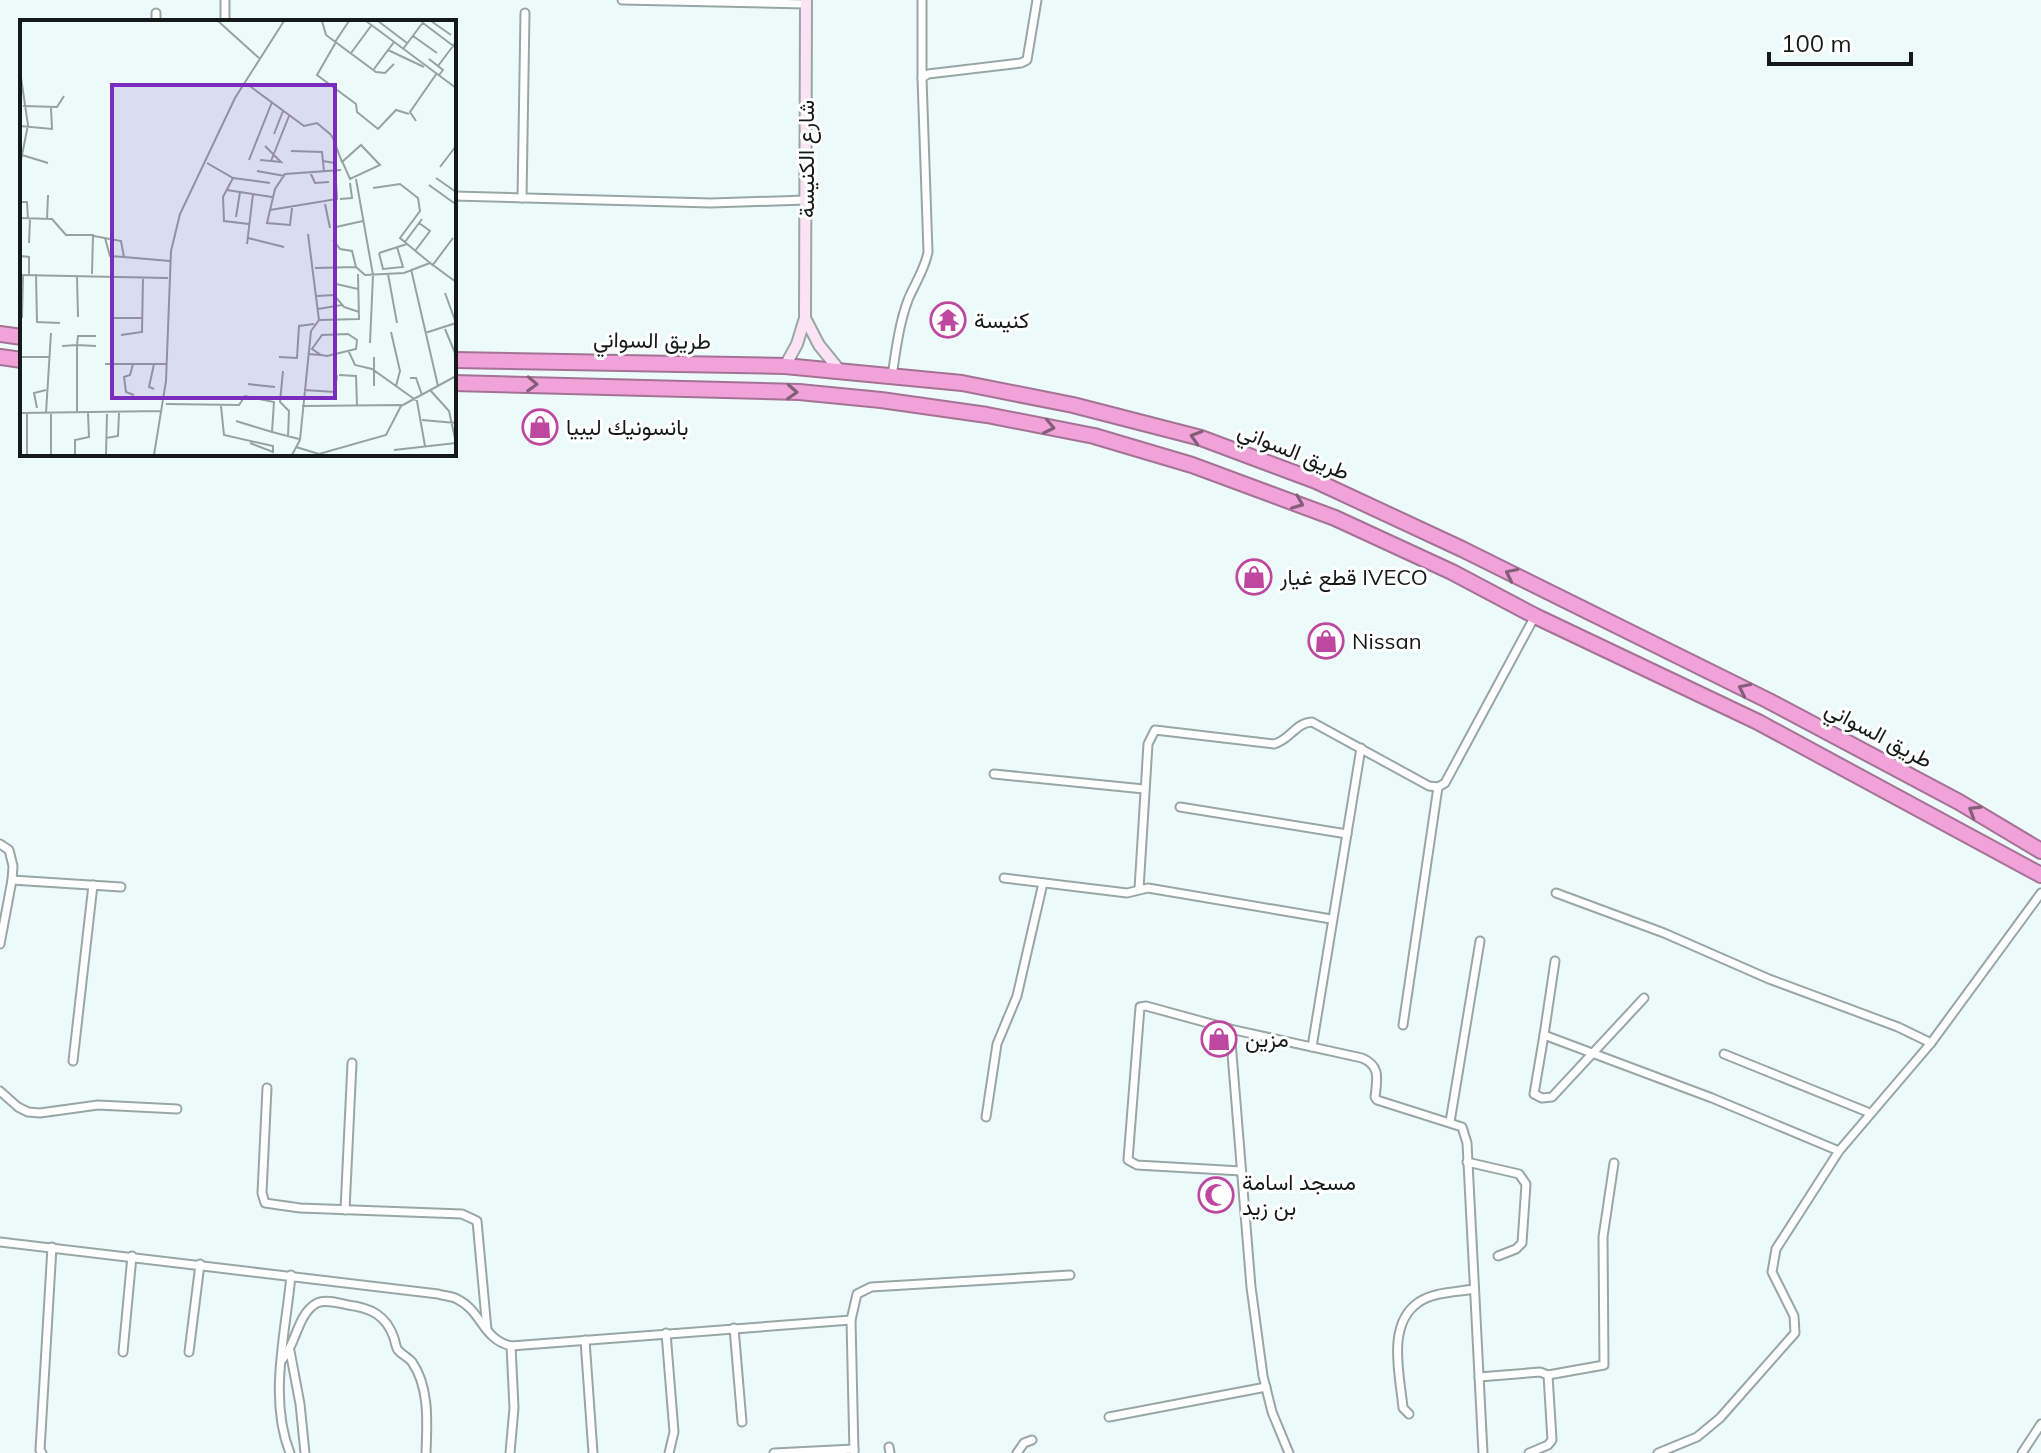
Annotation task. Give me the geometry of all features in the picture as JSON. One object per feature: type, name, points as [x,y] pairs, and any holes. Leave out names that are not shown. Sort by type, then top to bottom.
[{"type":"highway","points":[[0,334],[20,337]]},
{"type":"highway","points":[[0,357],[20,360]]},
{"type":"highway","name":"طريق السواني","points":[[456,360],[785,366],[892,376],[1015,392],[1201,438],[1313,480],[1454,545],[1769,701],[1959,802],[2041,851]]},
{"type":"highway","name":"طريق السواني","points":[[456,383],[799,392],[881,400],[987,415],[1094,436],[1192,465],[1335,518],[1452,572],[1535,616],[1758,722],[2041,875]]},
{"type":"main road","name":"شارع الكنيسة","points":[[785,366],[797,344],[805,318],[806,2]]},
{"type":"main road","points":[[805,318],[819,345],[840,371]]},
{"type":"street","points":[[622,0],[806,2]]},
{"type":"street","points":[[892,376],[900,326],[928,252],[922,0]]},
{"type":"street","points":[[922,78],[928,74],[1027,60],[1037,0]]},
{"type":"street","points":[[522,198],[525,13]]},
{"type":"street","points":[[456,196],[711,203],[806,200]]},
{"type":"street","points":[[1139,889],[1149,738],[1155,730],[1274,744],[1286,739],[1302,724],[1312,722],[1429,786],[1438,787],[1445,783],[1535,616]]},
{"type":"street","points":[[1312,1047],[1361,748]]},
{"type":"street","points":[[994,774],[1144,789]]},
{"type":"street","points":[[1403,1025],[1438,787]]},
{"type":"street","points":[[1180,807],[1347,834]]},
{"type":"street","points":[[0,844],[9,850],[12,857],[12,880],[0,944]]},
{"type":"street","points":[[1004,878],[1127,893],[1139,889],[1331,919]]},
{"type":"street","points":[[12,880],[121,887]]},
{"type":"street","points":[[986,1117],[997,1044],[1017,996],[1043,883]]},
{"type":"street","points":[[73,1061],[93,885]]},
{"type":"street","points":[[1556,893],[1664,933],[1769,979],[1898,1027],[1931,1043]]},
{"type":"street","points":[[1658,1453],[1697,1437],[1720,1418],[1795,1333],[1794,1316],[1772,1272],[1776,1249],[1839,1151],[1931,1043],[2041,893]]},
{"type":"street","points":[[1450,1122],[1480,941]]},
{"type":"street","points":[[1555,961],[1534,1094],[1542,1098],[1552,1097],[1644,998]]},
{"type":"street","points":[[1241,1171],[1137,1165],[1128,1160],[1140,1007],[1370,1061],[1377,1071],[1377,1100],[1462,1127],[1467,1162],[1483,1453]]},
{"type":"street","points":[[1230,1029],[1251,1287],[1266,1387],[1272,1412],[1289,1453]]},
{"type":"street","points":[[1544,1035],[1712,1098],[1839,1151]]},
{"type":"street","points":[[1724,1054],[1870,1113]]},
{"type":"street","points":[[345,1210],[352,1063]]},
{"type":"street","points":[[267,1088],[262,1193],[265,1203],[345,1210],[462,1214],[474,1218],[477,1221],[488,1332]]},
{"type":"street","points":[[0,1091],[28,1112],[98,1105],[177,1109]]},
{"type":"street","points":[[1467,1162],[1519,1174],[1526,1184],[1522,1243],[1516,1249],[1498,1256]]},
{"type":"street","points":[[1479,1377],[1540,1372],[1548,1375],[1604,1365],[1603,1237],[1614,1163]]},
{"type":"street","points":[[0,1242],[438,1294],[457,1299],[470,1308],[494,1340],[511,1346],[851,1320]]},
{"type":"street","points":[[42,1453],[52,1247]]},
{"type":"street","points":[[123,1352],[132,1256]]},
{"type":"street","points":[[189,1352],[200,1264]]},
{"type":"street","points":[[290,1453],[284,1439],[279,1398],[291,1275]]},
{"type":"street","points":[[774,1453],[854,1451],[851,1320],[857,1294],[871,1287],[1070,1275]]},
{"type":"street","points":[[1409,1414],[1403,1408],[1398,1350],[1403,1321],[1420,1301],[1474,1289]]},
{"type":"street","points":[[282,1360],[290,1351],[303,1316],[315,1304],[323,1301],[368,1307],[382,1316],[397,1349],[411,1359],[423,1390],[427,1416],[426,1453]]},
{"type":"street","points":[[734,1328],[742,1422]]},
{"type":"street","points":[[666,1333],[674,1432],[669,1453]]},
{"type":"street","points":[[585,1340],[593,1453]]},
{"type":"street","points":[[510,1453],[514,1408],[511,1346]]},
{"type":"street","points":[[290,1351],[305,1453]]},
{"type":"street","points":[[1529,1453],[1552,1440],[1548,1375]]},
{"type":"street","points":[[1109,1417],[1266,1387]]},
{"type":"street","points":[[2022,1453],[2041,1424]]},
{"type":"street","points":[[1017,1453],[1024,1443],[1032,1440]]},
{"type":"place","name":"كنيسة","points":[[948,320]]},
{"type":"place","name":"بانسونيك ليبيا","points":[[540,427]]},
{"type":"place","name":"قطع غيار IVECO","points":[[1254,577]]},
{"type":"place","name":"Nissan","points":[[1326,641]]},
{"type":"place","name":"مزين","points":[[1219,1039]]},
{"type":"place","name":"مسجد اسامة بن زيد","points":[[1216,1195]]}]
